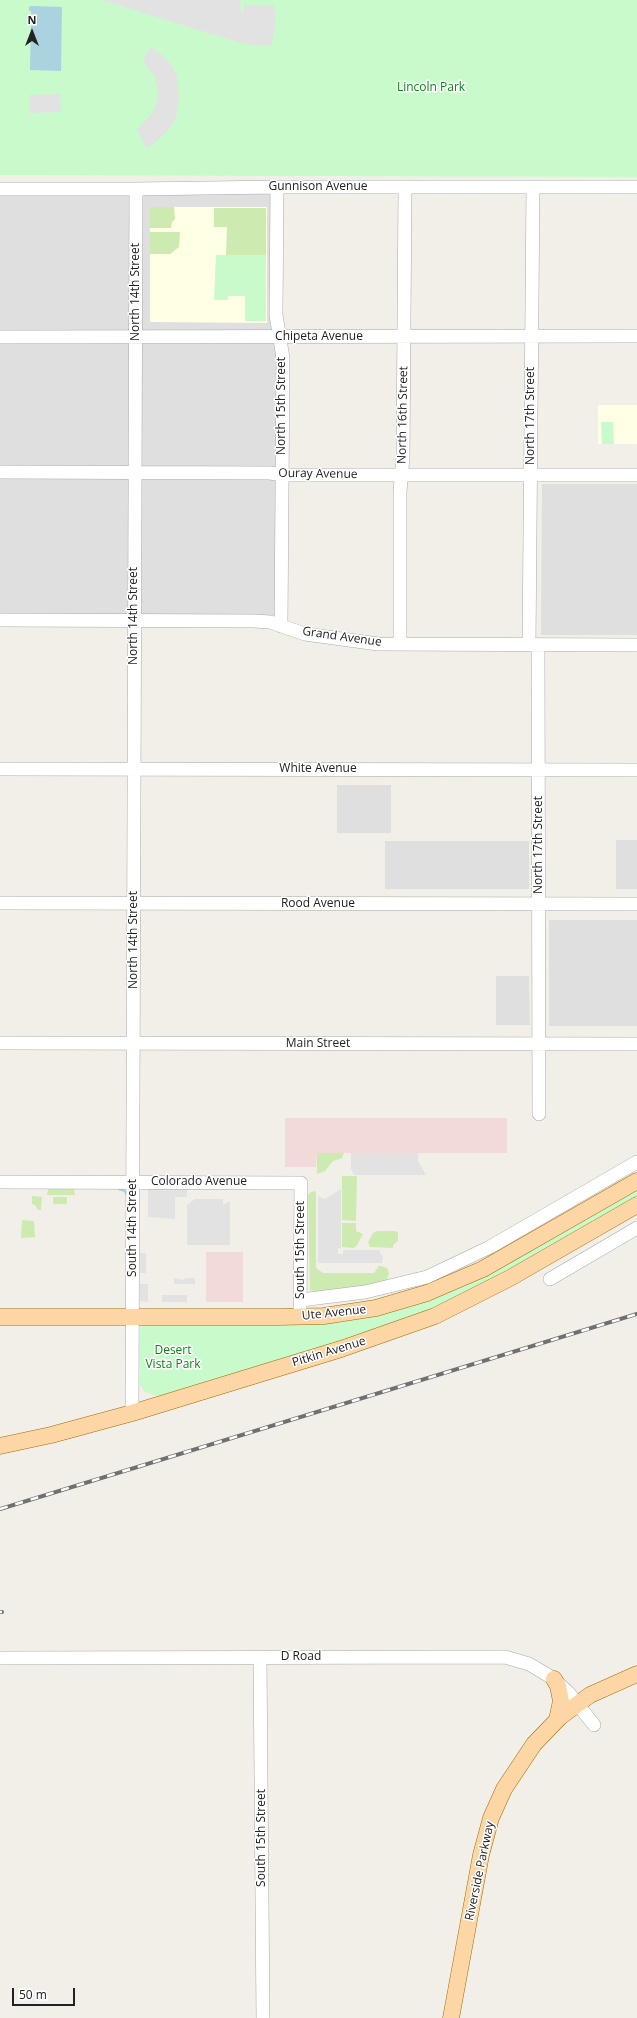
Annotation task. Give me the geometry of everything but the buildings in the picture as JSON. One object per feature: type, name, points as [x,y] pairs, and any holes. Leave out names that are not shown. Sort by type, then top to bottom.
[{"type":"main road","name":"Ute Avenue","points":[[0,1317],[300,1317],[337,1314],[376,1308],[400,1302],[455,1282],[519,1250],[637,1182]]},
{"type":"main road","name":"Pitkin Avenue","points":[[0,1446],[51,1435],[132,1413],[341,1349],[436,1316],[510,1278],[637,1205]]},
{"type":"main road","name":"Riverside Parkway","points":[[451,2018],[479,1862],[491,1818],[504,1789],[523,1758],[545,1731],[557,1720],[618,1683],[637,1674]]},
{"type":"main road","points":[[554,1679],[558,1686],[561,1701],[557,1720]]},
{"type":"main road","name":"Riverside Parkway","points":[[462,2018],[488,1874],[501,1822],[514,1794],[532,1765],[580,1707]]},
{"type":"street","name":"North 15th Street","points":[[277,187],[276,315],[283,358],[281,626]]},
{"type":"street","name":"North 16th Street","points":[[400,644],[401,475],[403,457],[406,187]]},
{"type":"street","name":"North 17th Street","points":[[533,187],[530,475],[539,770],[539,1114]]},
{"type":"street","name":"Gunnison Avenue","points":[[0,189],[637,187]]},
{"type":"street","name":"North 14th Street","points":[[134,1044],[136,189]]},
{"type":"street","name":"Chipeta Avenue","points":[[0,337],[637,336]]},
{"type":"street","name":"Ouray Avenue","points":[[0,472],[270,473],[283,475],[637,475]]},
{"type":"street","name":"Grand Avenue","points":[[0,620],[254,621],[270,622],[305,634],[378,644],[637,646]]},
{"type":"street","name":"White Avenue","points":[[0,769],[637,770]]},
{"type":"street","name":"Rood Avenue","points":[[0,903],[637,904]]},
{"type":"street","name":"Main Street","points":[[0,1043],[637,1044]]},
{"type":"street","name":"South 14th Street","points":[[132,1413],[134,1044]]},
{"type":"street","points":[[301,1300],[365,1292],[427,1277],[490,1247],[637,1162]]},
{"type":"street","name":"Colorado Avenue","points":[[0,1182],[301,1183]]},
{"type":"street","name":"South 15th Street","points":[[300,1317],[301,1183]]},
{"type":"street","points":[[550,1279],[637,1228]]},
{"type":"street","name":"D Road","points":[[0,1658],[498,1657],[529,1664],[540,1669],[554,1679],[580,1707],[594,1725]]},
{"type":"street","name":"South 15th Street","points":[[260,1658],[263,2018]]},
{"type":"shaded area","points":[[102,0],[240,0],[241,12],[244,12],[244,5],[274,5],[276,23],[271,46],[261,46],[241,43]]},
{"type":"shaded area","points":[[150,47],[161,54],[172,66],[177,76],[179,96],[176,118],[171,127],[154,143],[146,148],[137,129],[153,112],[157,102],[158,92],[155,76],[143,61]]},
{"type":"shaded area","points":[[60,94],[61,112],[29,113],[29,95]]},
{"type":"shaded area","points":[[277,187],[281,626],[0,621],[0,189]]},
{"type":"shaded area","points":[[150,207],[267,207],[267,323],[150,322]]},
{"type":"shaded area","points":[[598,405],[637,405],[637,444],[598,444]]},
{"type":"shaded area","points":[[542,484],[637,484],[637,635],[541,635]]},
{"type":"shaded area","points":[[337,785],[391,785],[391,833],[337,833]]},
{"type":"shaded area","points":[[616,840],[637,840],[637,889],[616,889]]},
{"type":"shaded area","points":[[385,841],[529,841],[529,889],[385,889]]},
{"type":"shaded area","points":[[549,920],[637,920],[637,1026],[549,1026]]},
{"type":"shaded area","points":[[496,976],[529,976],[530,1025],[496,1025]]},
{"type":"shaded area","points":[[285,1118],[507,1118],[507,1153],[317,1153],[316,1167],[285,1167]]},
{"type":"shaded area","points":[[351,1153],[418,1153],[418,1161],[426,1175],[354,1175],[351,1169]]},
{"type":"shaded area","points":[[148,1189],[187,1189],[187,1197],[175,1197],[175,1219],[148,1217]]},
{"type":"shaded area","points":[[341,1189],[341,1248],[338,1248],[338,1254],[343,1254],[343,1250],[379,1250],[383,1257],[382,1263],[318,1263],[318,1196],[325,1199]]},
{"type":"shaded area","points":[[195,1199],[223,1199],[223,1205],[230,1201],[230,1245],[187,1245],[187,1205]]},
{"type":"shaded area","points":[[206,1252],[243,1252],[243,1302],[206,1302]]},
{"type":"shaded area","points":[[140,1253],[146,1253],[146,1273],[140,1273]]},
{"type":"shaded area","points":[[174,1278],[184,1280],[185,1278],[195,1278],[195,1284],[174,1284]]},
{"type":"shaded area","points":[[140,1284],[148,1284],[148,1302],[140,1301]]},
{"type":"shaded area","points":[[162,1295],[187,1295],[187,1302],[162,1302]]},
{"type":"green space","name":"Lincoln Park","points":[[0,0],[637,0],[637,177],[0,175]]},
{"type":"green space","points":[[150,207],[174,207],[175,219],[172,222],[171,228],[150,228]]},
{"type":"green space","points":[[214,208],[266,208],[266,255],[226,255],[227,227],[214,227]]},
{"type":"green space","points":[[150,232],[180,232],[179,247],[170,254],[150,254]]},
{"type":"green space","points":[[216,255],[266,255],[266,321],[245,321],[245,296],[228,296],[228,300],[214,300]]},
{"type":"green space","points":[[601,422],[613,422],[614,444],[602,444]]},
{"type":"green space","points":[[317,1153],[344,1153],[342,1158],[333,1161],[325,1171],[317,1174]]},
{"type":"green space","points":[[342,1176],[357,1176],[356,1221],[342,1220]]},
{"type":"green space","points":[[48,1189],[74,1189],[75,1195],[47,1195]]},
{"type":"green space","name":"Desert Vista Park","points":[[637,1190],[637,1198],[544,1253],[433,1309],[385,1328],[161,1397],[145,1392],[140,1385],[140,1328],[142,1324],[418,1303],[465,1286],[493,1272]]},
{"type":"green space","points":[[316,1191],[316,1268],[323,1273],[374,1273],[379,1266],[381,1266],[387,1268],[389,1273],[386,1283],[321,1293],[310,1290],[308,1195],[311,1192]]},
{"type":"green space","points":[[32,1196],[42,1197],[41,1210],[38,1210],[35,1205],[32,1204]]},
{"type":"green space","points":[[53,1197],[67,1197],[67,1204],[53,1204]]},
{"type":"green space","points":[[22,1220],[34,1221],[35,1237],[21,1238]]},
{"type":"green space","points":[[342,1223],[356,1223],[356,1231],[363,1234],[354,1248],[342,1247]]},
{"type":"green space","points":[[377,1231],[395,1231],[398,1233],[398,1241],[393,1245],[393,1248],[370,1247],[368,1242],[373,1233]]},
{"type":"water","points":[[29,7],[62,7],[61,71],[30,70],[31,11],[29,11]]},
{"type":"waterway","points":[[119,1189],[125,1191],[127,1195]]},
{"type":"railway","points":[[0,1509],[637,1314]]}]
